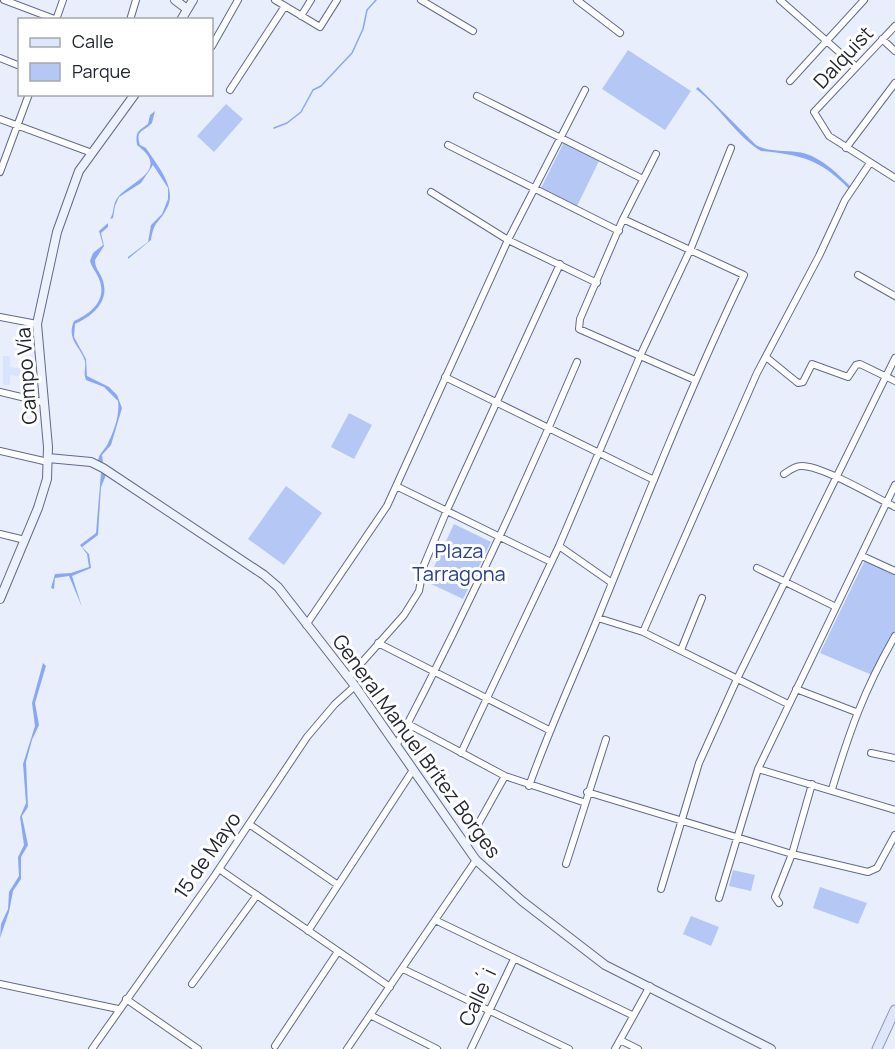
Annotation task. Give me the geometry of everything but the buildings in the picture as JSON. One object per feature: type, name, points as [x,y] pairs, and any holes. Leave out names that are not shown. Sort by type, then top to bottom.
[{"type":"main road","points":[[877,1049],[894,1013]]},
{"type":"street","points":[[4,0],[54,18]]},
{"type":"street","points":[[57,18],[63,0]]},
{"type":"street","points":[[131,18],[136,0]]},
{"type":"street","points":[[175,0],[187,9]]},
{"type":"street","points":[[183,18],[193,0]]},
{"type":"street","points":[[213,44],[238,0]]},
{"type":"street","points":[[275,0],[320,27],[337,0]]},
{"type":"street","points":[[301,16],[311,0]]},
{"type":"street","points":[[421,0],[473,31]]},
{"type":"street","points":[[577,0],[620,33]]},
{"type":"street","points":[[790,81],[864,0]]},
{"type":"street","points":[[784,1],[825,42],[855,66]]},
{"type":"street","points":[[230,90],[285,6]]},
{"type":"street","name":"Dalquist","points":[[846,148],[830,136],[814,112],[895,26]]},
{"type":"street","points":[[882,39],[895,51]]},
{"type":"street","points":[[0,58],[18,65]]},
{"type":"street","points":[[895,83],[846,148],[895,178]]},
{"type":"street","points":[[306,625],[387,506],[508,240],[585,90]]},
{"type":"street","points":[[0,172],[28,96]]},
{"type":"street","name":"Campo Vía","points":[[0,599],[42,498],[48,460],[37,324],[55,241],[79,171],[134,96]]},
{"type":"street","points":[[477,96],[643,179]]},
{"type":"street","points":[[0,119],[92,153]]},
{"type":"street","points":[[448,145],[619,231]]},
{"type":"street","points":[[461,753],[559,546],[640,356],[691,248],[731,148]]},
{"type":"street","points":[[656,154],[623,219],[580,319],[579,329],[695,380]]},
{"type":"street","points":[[643,632],[766,357],[819,256],[845,200],[870,163]]},
{"type":"street","points":[[431,192],[508,240],[597,283]]},
{"type":"street","points":[[529,786],[549,730],[598,618],[695,380],[744,275],[691,248],[623,219]]},
{"type":"street","points":[[348,678],[404,615],[419,591],[424,565],[447,510],[560,264]]},
{"type":"street","points":[[858,275],[895,296]]},
{"type":"street","points":[[0,318],[37,324]]},
{"type":"street","points":[[766,357],[800,384],[812,364],[848,377],[856,365],[861,364],[895,381]]},
{"type":"street","points":[[661,889],[699,763],[737,679],[787,582],[895,358]]},
{"type":"street","points":[[396,746],[436,671],[500,537],[578,362]]},
{"type":"street","points":[[446,377],[654,480]]},
{"type":"street","points":[[0,392],[42,402]]},
{"type":"street","points":[[0,451],[48,460]]},
{"type":"street","name":"General Manuel Brítez Borges","points":[[48,460],[92,462],[264,575],[278,587],[355,686],[476,860],[522,901],[599,961],[650,985],[771,1049]]},
{"type":"street","points":[[784,474],[803,466],[837,478],[895,507]]},
{"type":"street","points":[[719,898],[758,769],[895,485]]},
{"type":"street","points":[[396,486],[551,562]]},
{"type":"street","points":[[0,534],[25,540]]},
{"type":"street","points":[[559,546],[612,583]]},
{"type":"street","points":[[862,556],[895,571]]},
{"type":"street","points":[[757,568],[836,607]]},
{"type":"street","points":[[681,650],[702,598]]},
{"type":"street","points":[[598,618],[643,632],[788,704]]},
{"type":"street","points":[[832,789],[856,712],[872,675],[895,636]]},
{"type":"street","points":[[378,643],[549,730]]},
{"type":"street","name":"15 de Mayo","points":[[92,1049],[219,869],[307,737],[335,704],[355,686]]},
{"type":"street","points":[[796,689],[856,712]]},
{"type":"street","points":[[408,724],[505,776],[529,786],[583,802]]},
{"type":"street","points":[[566,864],[583,802],[606,739]]},
{"type":"street","points":[[871,753],[895,758]]},
{"type":"street","points":[[758,769],[832,789],[895,810]]},
{"type":"street","points":[[308,931],[413,770]]},
{"type":"street","points":[[466,846],[505,776]]},
{"type":"street","points":[[779,903],[775,897],[792,854],[812,784]]},
{"type":"street","points":[[587,792],[792,854],[868,872],[877,868],[895,835]]},
{"type":"street","points":[[249,824],[338,885]]},
{"type":"street","points":[[347,1049],[476,860]]},
{"type":"street","points":[[219,869],[390,987]]},
{"type":"street","points":[[192,984],[257,895]]},
{"type":"street","points":[[435,920],[632,1015]]},
{"type":"street","points":[[275,1046],[338,953]]},
{"type":"street","name":"Calle´i","points":[[471,1049],[514,959]]},
{"type":"street","points":[[403,969],[569,1049]]},
{"type":"street","points":[[0,984],[118,1010]]},
{"type":"street","points":[[615,1049],[650,985]]},
{"type":"street","points":[[126,999],[198,1049]]},
{"type":"street","points":[[370,1015],[437,1049]]},
{"type":"street","points":[[620,1040],[638,1049]]},
{"type":"shaded area","points":[[3,356],[10,356],[10,367],[26,369],[26,361],[33,361],[34,369],[29,372],[34,373],[33,378],[10,375],[10,385],[3,385]]},
{"type":"green space","points":[[628,50],[691,91],[665,130],[602,89]]},
{"type":"green space","points":[[226,104],[243,119],[214,152],[197,136]]},
{"type":"green space","points":[[564,142],[599,161],[577,206],[541,188]]},
{"type":"green space","points":[[349,413],[372,425],[354,459],[331,447]]},
{"type":"green space","points":[[286,486],[322,513],[284,565],[248,539]]},
{"type":"green space","name":"Plaza Tarragona","points":[[454,524],[491,542],[463,599],[427,582]]},
{"type":"green space","points":[[865,560],[895,574],[895,635],[872,675],[820,653]]},
{"type":"green space","points":[[733,870],[755,875],[751,891],[729,886]]},
{"type":"green space","points":[[820,887],[867,903],[858,924],[813,908]]},
{"type":"green space","points":[[691,916],[719,927],[711,946],[683,934]]},
{"type":"water","points":[[698,87],[756,145],[766,149],[812,156],[827,165],[851,187],[849,189],[829,171],[809,160],[788,154],[761,151],[736,130],[696,89]]},
{"type":"water","points":[[155,111],[152,123],[138,136],[140,145],[146,148],[168,184],[170,200],[164,213],[155,225],[151,240],[128,259],[148,242],[151,225],[162,214],[168,199],[168,188],[153,165],[141,183],[119,197],[113,218],[110,219],[118,197],[150,168],[147,154],[137,145],[136,137],[140,130],[148,124],[150,115]]},
{"type":"water","points":[[108,223],[108,227],[101,233],[104,246],[95,260],[104,286],[102,301],[94,312],[75,324],[74,337],[86,359],[87,376],[109,387],[117,395],[122,408],[111,445],[102,455],[103,463],[98,460],[114,428],[118,401],[104,387],[86,380],[85,361],[73,338],[72,327],[74,321],[91,310],[99,300],[101,287],[90,261],[93,253],[103,245],[99,231]]},
{"type":"water","points":[[101,473],[106,475],[101,487],[98,535],[82,547],[89,554],[91,568],[72,576],[82,607],[69,576],[55,578],[54,589],[51,588],[55,574],[71,573],[89,567],[87,554],[80,545],[96,533]]},
{"type":"water","points":[[43,663],[46,666],[35,703],[39,725],[26,762],[28,807],[22,816],[28,845],[21,857],[21,879],[13,891],[0,938],[1,924],[8,909],[9,892],[19,876],[18,857],[24,845],[20,817],[26,803],[23,764],[35,726],[32,703]]},
{"type":"waterway","points":[[274,128],[287,123],[301,112],[313,90],[321,86],[352,53],[363,29],[367,10],[376,0]]}]
